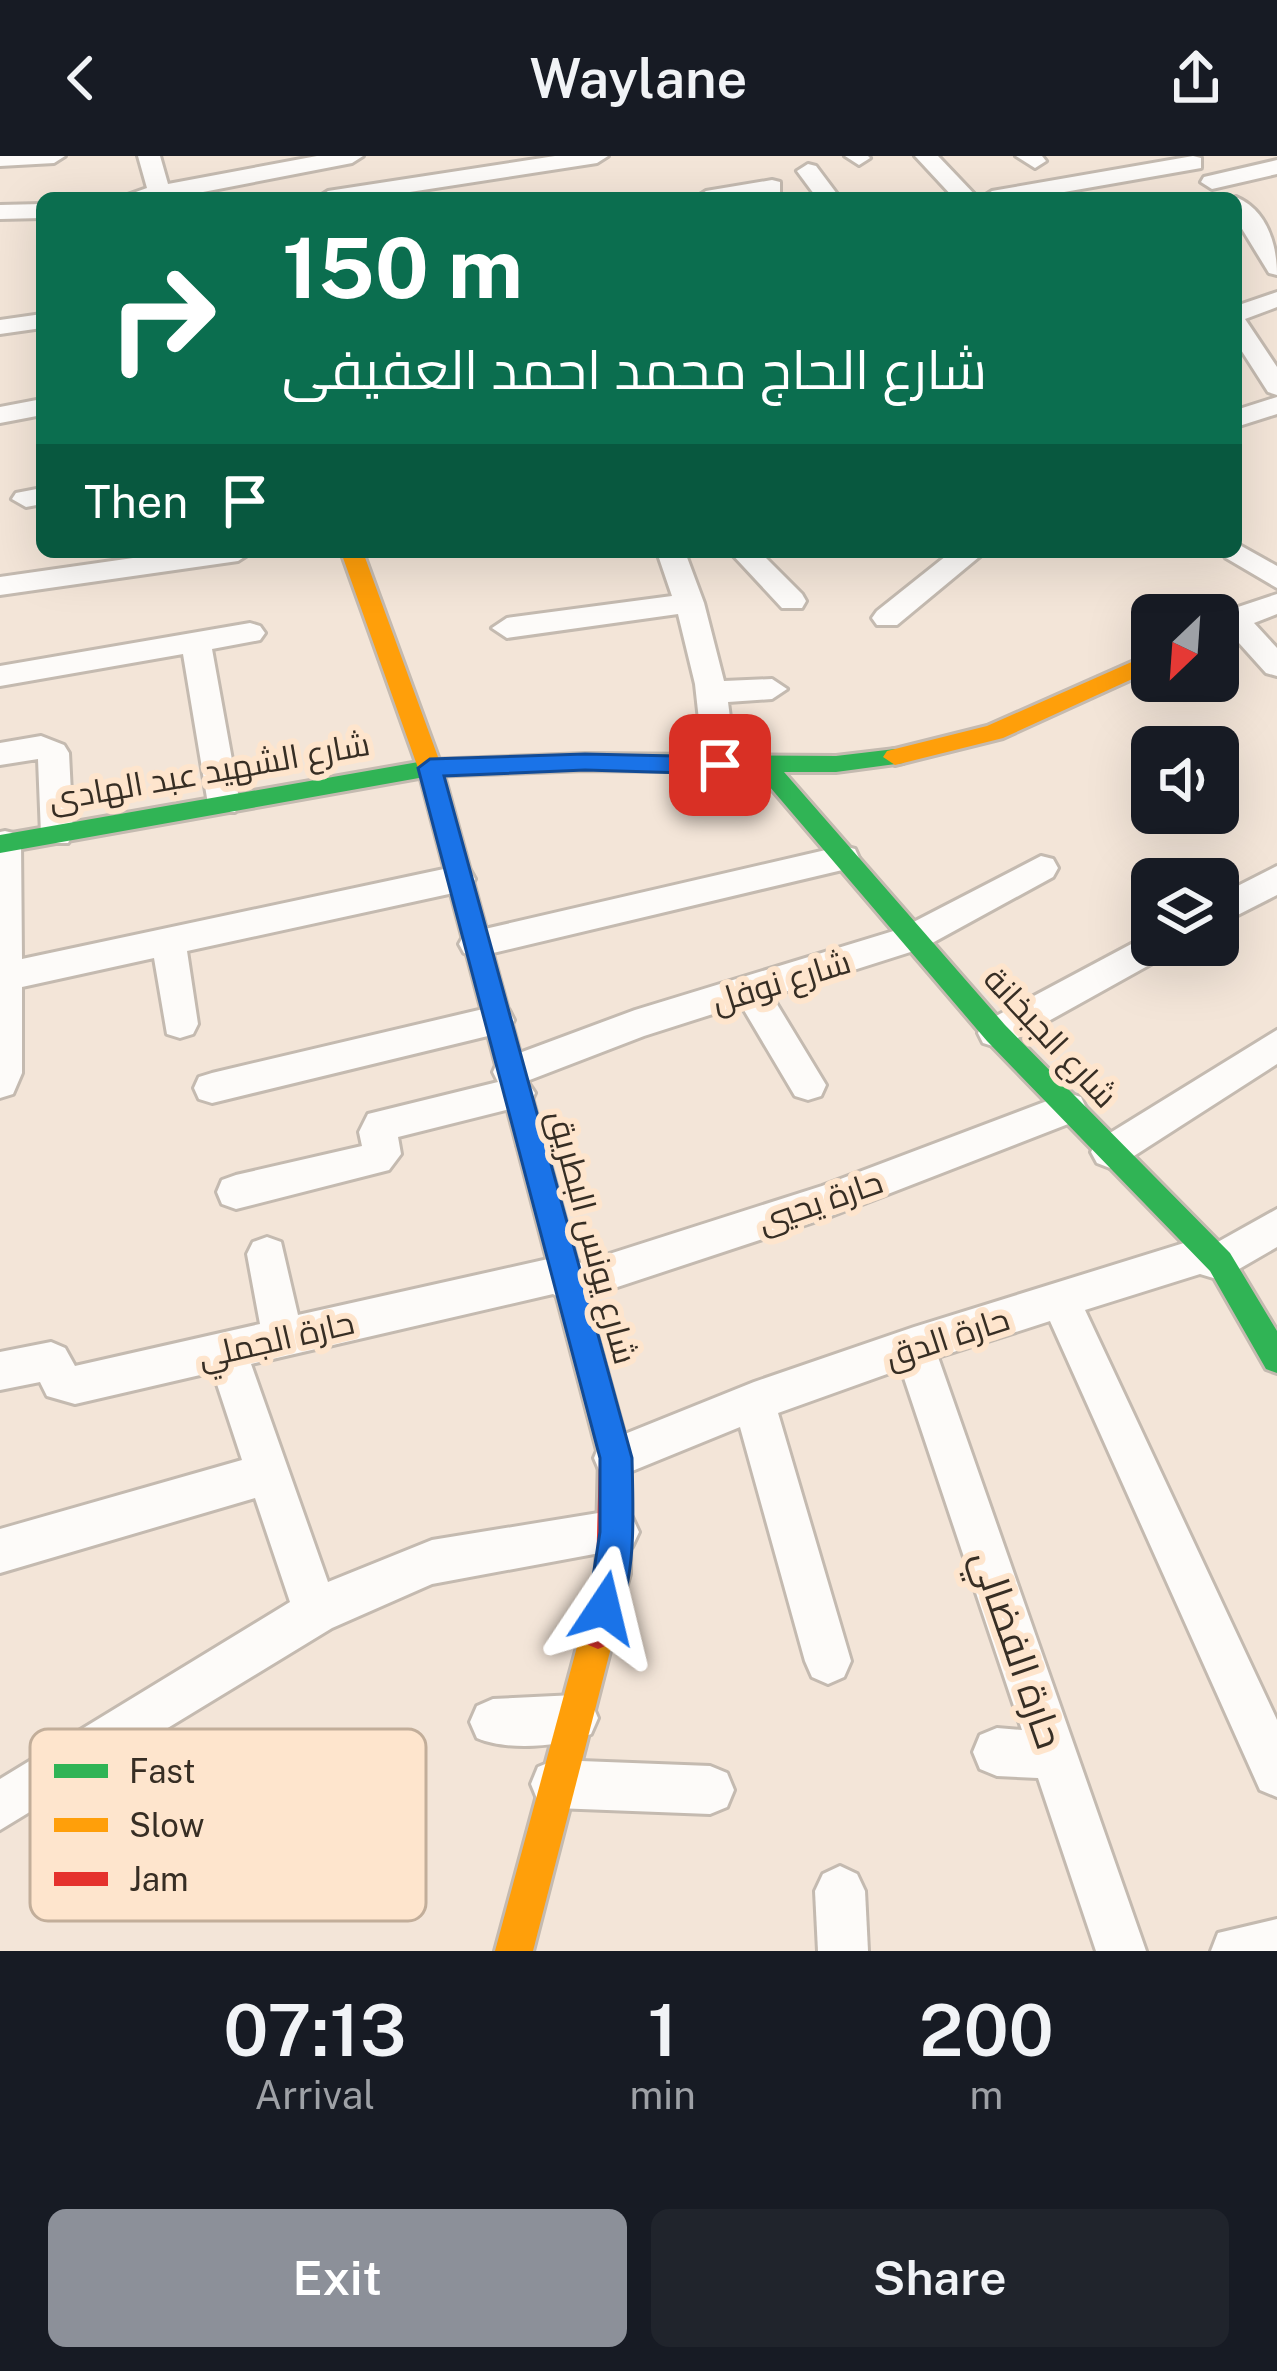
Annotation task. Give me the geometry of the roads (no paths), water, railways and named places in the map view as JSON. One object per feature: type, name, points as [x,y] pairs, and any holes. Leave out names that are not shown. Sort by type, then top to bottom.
[{"type":"street","points":[[0,159],[54,156]]},
{"type":"street","points":[[149,156],[158,192]]},
{"type":"street","points":[[169,192],[265,164],[352,156]]},
{"type":"street","points":[[385,192],[526,177],[549,160],[597,156]]},
{"type":"street","points":[[926,156],[961,192]]},
{"type":"street","points":[[1022,192],[1188,159],[1221,190],[1277,167]]},
{"type":"street","points":[[808,171],[824,192]]},
{"type":"street","points":[[742,192],[772,187]]},
{"type":"street","points":[[0,212],[36,211]]},
{"type":"street","points":[[1252,221],[1277,268]]},
{"type":"street","points":[[1242,316],[1277,299]]},
{"type":"street","points":[[0,327],[36,322]]},
{"type":"street","points":[[1242,329],[1277,387]]},
{"type":"street","points":[[1242,417],[1277,405]]},
{"type":"street","points":[[0,416],[36,408]]},
{"type":"street","points":[[1242,556],[1277,579]]},
{"type":"street","points":[[0,586],[196,558]]},
{"type":"street","name":"شارع يونس البطريق","points":[[354,558],[430,768],[616,1458],[613,1574],[514,1951]]},
{"type":"street","points":[[673,558],[691,603],[712,692],[720,765]]},
{"type":"street","points":[[750,558],[792,601]]},
{"type":"street","points":[[887,618],[962,558]]},
{"type":"street","points":[[507,628],[691,603]]},
{"type":"street","points":[[1239,618],[1277,603]]},
{"type":"street","points":[[0,676],[250,633]]},
{"type":"street","points":[[1239,635],[1277,666]]},
{"type":"street","points":[[196,645],[224,804]]},
{"type":"street","name":"شارع الشهيد عبد الهادى","points":[[2,844],[430,768],[585,762],[765,766],[904,756],[1026,721],[1131,672]]},
{"type":"street","points":[[712,692],[772,689]]},
{"type":"street","points":[[0,754],[41,747],[53,753],[57,834]]},
{"type":"street","name":"شارع الجبخانة","points":[[765,766],[996,1033],[1110,1152],[1183,1219],[1220,1262],[1277,1359]]},
{"type":"street","points":[[0,1083],[4,1073],[2,844]]},
{"type":"street","points":[[476,944],[843,858]]},
{"type":"street","name":"شارع نوفل","points":[[236,1192],[378,1158],[382,1154],[381,1125],[514,1083],[635,1024],[911,939],[1041,868]]},
{"type":"street","points":[[4,977],[458,879]]},
{"type":"street","points":[[1239,900],[1277,879]]},
{"type":"street","points":[[169,942],[180,1024]]},
{"type":"street","points":[[996,1033],[1131,959]]},
{"type":"street","points":[[751,992],[808,1085]]},
{"type":"street","points":[[212,1088],[496,1020]]},
{"type":"street","points":[[1110,1152],[1277,1045]]},
{"type":"street","name":"حارة يحيي","points":[[567,1279],[826,1201],[1068,1108]]},
{"type":"street","name":"حارة الدق","points":[[616,1458],[754,1402],[914,1346],[1200,1256],[1220,1262],[1277,1226]]},
{"type":"street","points":[[267,1254],[282,1337]]},
{"type":"street","name":"حارة الجملي","points":[[0,1370],[51,1361],[62,1382],[71,1385],[567,1279]]},
{"type":"street","points":[[1061,1301],[1277,1773]]},
{"type":"street","name":"حارة الفضالي","points":[[914,1346],[1121,1951]]},
{"type":"street","points":[[226,1350],[316,1612]]},
{"type":"street","points":[[754,1402],[828,1660]]},
{"type":"street","points":[[0,1551],[268,1473]]},
{"type":"street","points":[[125,1729],[316,1612],[432,1562],[617,1532]]},
{"type":"street","points":[[493,1722],[574,1718]]},
{"type":"street","points":[[997,1752],[1055,1756]]},
{"type":"street","points":[[555,1784],[710,1790]]},
{"type":"street","points":[[0,1806],[30,1788]]},
{"type":"street","points":[[840,1891],[843,1951]]},
{"type":"street","points":[[1236,1951],[1277,1944]]}]
